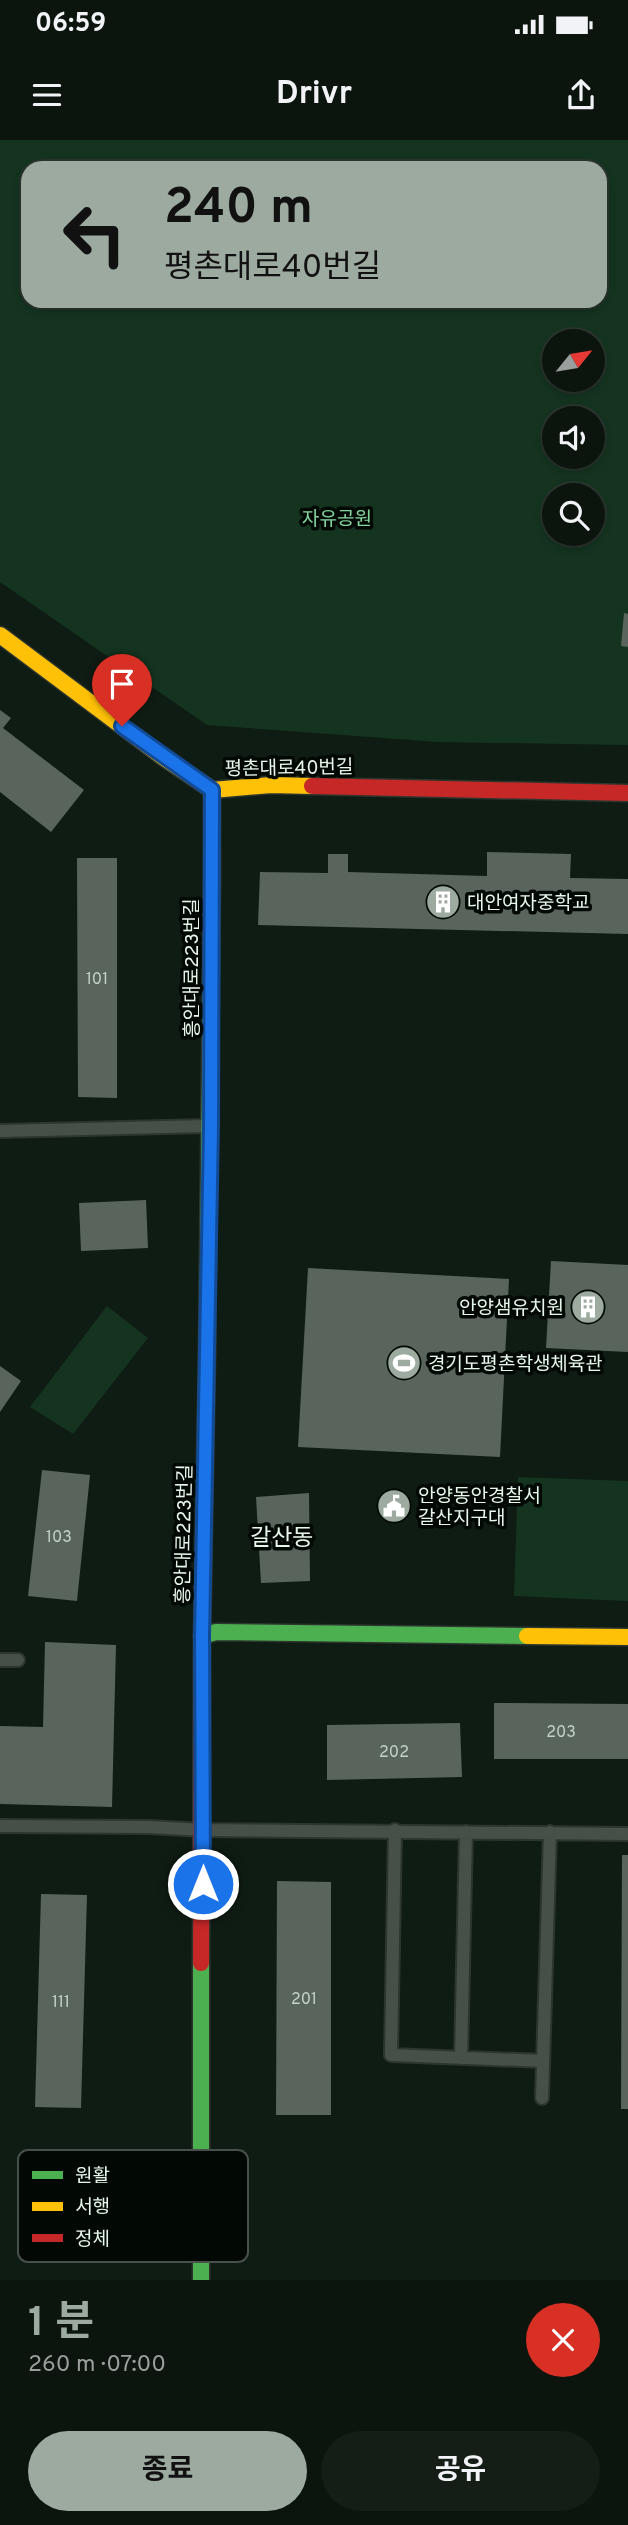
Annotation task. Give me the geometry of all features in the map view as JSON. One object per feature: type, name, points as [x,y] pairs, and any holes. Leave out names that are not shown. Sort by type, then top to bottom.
[{"type":"street","name":"평촌대로40번길","points":[[0,635],[163,757],[212,790],[271,785],[628,793]]},
{"type":"street","name":"흥안대로223번길","points":[[202,2150],[202,1636],[211,1126],[212,790]]},
{"type":"street","points":[[202,1636],[216,1632],[628,1637]]},
{"type":"street","name":"흥안대로223번길","points":[[201,2262],[201,2280]]},
{"type":"lane","points":[[0,1131],[211,1126]]},
{"type":"lane","points":[[0,1660],[18,1660]]},
{"type":"lane","points":[[0,1826],[628,1834]]},
{"type":"lane","points":[[395,1830],[391,2055],[543,2061]]},
{"type":"lane","points":[[461,2058],[466,1832]]},
{"type":"lane","points":[[542,2098],[550,1832]]},
{"type":"green space","name":"자유공원","points":[[0,140],[628,140],[628,745],[438,742],[207,725],[0,582]]},
{"type":"green space","points":[[107,1306],[148,1338],[73,1434],[30,1407]]},
{"type":"green space","points":[[518,1477],[628,1481],[628,1601],[514,1596]]},
{"type":"building","points":[[624,613],[628,614],[628,647],[621,646]]},
{"type":"building","points":[[0,710],[11,718],[3,728],[84,790],[51,832],[0,792]]},
{"type":"building","name":"대안여자중학교","points":[[487,852],[571,854],[570,878],[628,879],[628,934],[258,925],[260,872],[328,873],[328,854],[348,854],[348,872],[487,876]]},
{"type":"building","points":[[77,858],[117,858],[117,1098],[78,1097]]},
{"type":"building","points":[[146,1200],[148,1248],[81,1251],[79,1203]]},
{"type":"building","name":"안양샘유치원","points":[[551,1261],[628,1265],[628,1352],[546,1348]]},
{"type":"building","name":"경기도평촌학생체육관","points":[[308,1268],[509,1279],[500,1457],[298,1447]]},
{"type":"building","points":[[0,1366],[21,1381],[0,1412]]},
{"type":"building","points":[[42,1470],[90,1475],[77,1601],[28,1596]]},
{"type":"building","points":[[309,1493],[310,1581],[261,1583],[256,1497]]},
{"type":"building","points":[[45,1642],[116,1645],[112,1807],[0,1804],[0,1726],[43,1727]]},
{"type":"building","points":[[494,1703],[628,1704],[628,1759],[494,1759]]},
{"type":"building","points":[[460,1723],[462,1777],[327,1780],[327,1725]]},
{"type":"building","points":[[622,1855],[628,1855],[628,2109],[621,2109]]},
{"type":"building","points":[[277,1881],[331,1882],[331,2115],[276,2115]]},
{"type":"building","points":[[41,1894],[87,1895],[81,2108],[35,2107]]},
{"type":"traffic: fast","points":[[207,1355],[212,882]]},
{"type":"traffic: fast","points":[[202,1636],[216,1632],[527,1636]]},
{"type":"traffic: fast","points":[[201,1963],[201,2150]]},
{"type":"traffic: fast","points":[[201,2262],[201,2280]]},
{"type":"traffic: slow","points":[[0,635],[163,757],[212,790],[271,785],[312,786]]},
{"type":"traffic: slow","points":[[527,1636],[628,1637]]},
{"type":"traffic: jam","points":[[312,786],[628,793]]},
{"type":"traffic: jam","points":[[212,790],[212,882]]},
{"type":"traffic: jam","points":[[201,1963],[202,1636],[207,1355]]},
{"type":"place","name":"대안여자중학교","points":[[443,902]]},
{"type":"place","name":"안양샘유치원","points":[[588,1307]]},
{"type":"place","name":"경기도평촌학생체육관","points":[[404,1363]]},
{"type":"place","name":"안양동안경찰서 갈산지구대","points":[[394,1506]]},
{"type":"district","name":"갈산동","points":[[282,1537]]},
{"type":"route","points":[[122,726],[212,790],[211,1126],[202,1636],[203,1884]]}]
